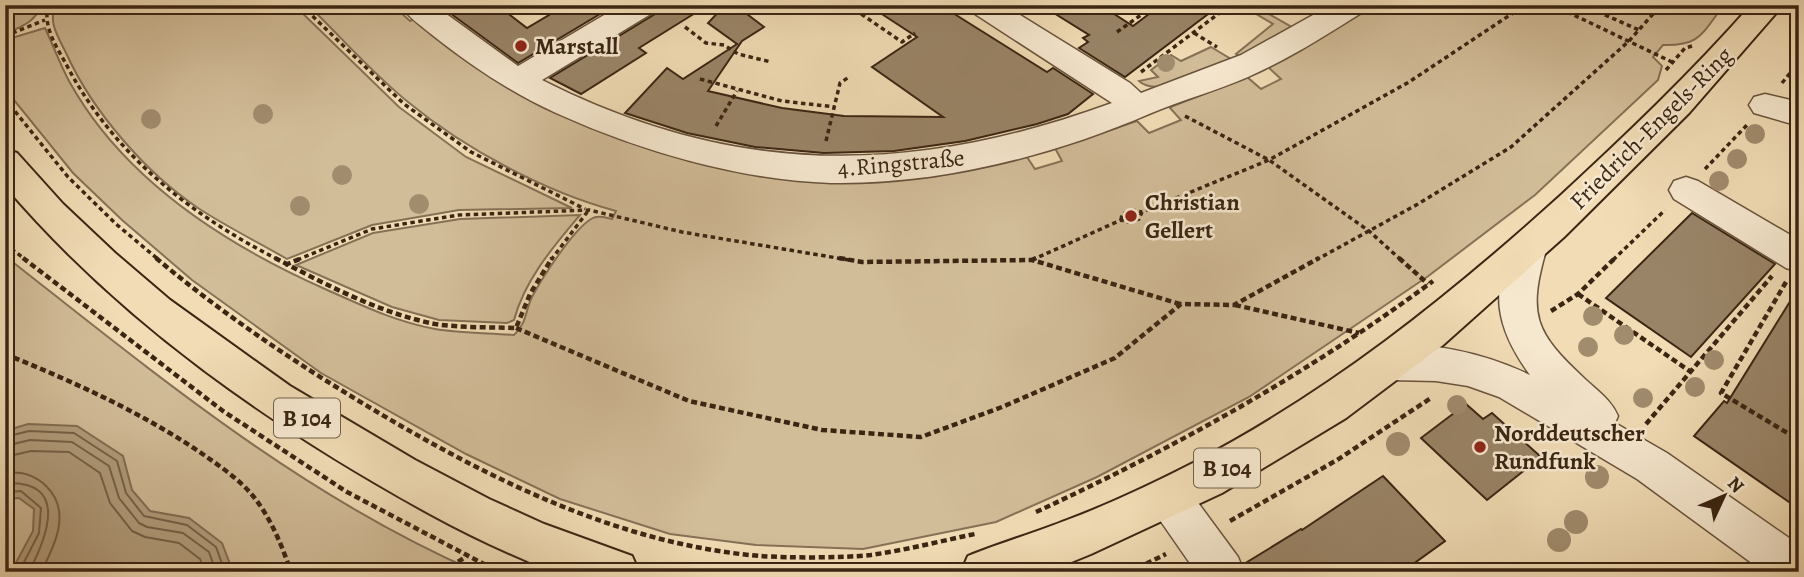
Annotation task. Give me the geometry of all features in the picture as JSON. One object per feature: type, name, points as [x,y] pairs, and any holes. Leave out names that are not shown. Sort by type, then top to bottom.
[{"type":"main road","name":"Friedrich-Engels-Ring","points":[[985,552],[1051,550],[1170,499],[1310,418],[1390,363],[1529,247],[1665,120],[1735,46],[1768,5]]},
{"type":"main road","name":"B 104","points":[[5,162],[21,194],[166,319],[278,400],[399,476],[514,535],[617,572]]},
{"type":"street","name":"4.Ringstraße","points":[[415,5],[518,80],[577,109],[703,150],[749,160],[821,170],[903,168],[1032,144],[1140,98],[1252,62],[1353,5]]},
{"type":"street","points":[[518,80],[644,5]]},
{"type":"street","points":[[982,5],[1140,98]]},
{"type":"street","points":[[1765,105],[1799,114]]},
{"type":"street","points":[[1686,190],[1795,258]]},
{"type":"street","name":"Friedrich-Engels-Ring","points":[[1522,327],[1516,301],[1517,285],[1529,247]]},
{"type":"street","points":[[1522,327],[1536,352],[1560,380],[1648,447],[1799,571]]},
{"type":"street","points":[[1390,363],[1436,363],[1468,369],[1513,384],[1648,447]]},
{"type":"street","points":[[1170,499],[1210,555]]},
{"type":"path","points":[[48,5],[45,20],[74,80],[108,129],[144,168],[193,210],[285,265],[403,315],[437,324],[516,328],[689,401],[822,430],[921,437],[1002,407],[1115,358],[1181,304]]},
{"type":"path","points":[[301,5],[404,104],[471,152],[589,210],[682,232],[862,262],[1031,260],[1181,304],[1234,304],[1359,333]]},
{"type":"path","points":[[848,5],[902,42],[915,33]]},
{"type":"path","points":[[1117,32],[1155,5]]},
{"type":"path","points":[[1035,513],[1108,480],[1234,411],[1359,333],[1428,284],[1369,231],[1269,160],[1188,118],[1140,98],[1230,5]]},
{"type":"path","points":[[1121,220],[1122,214],[1133,210],[1142,212],[1269,160],[1409,82],[1525,5]]},
{"type":"path","points":[[1553,5],[1672,61]]},
{"type":"path","points":[[1583,5],[1639,30]]},
{"type":"path","points":[[1234,304],[1418,204],[1511,146],[1629,41],[1661,5]]},
{"type":"path","points":[[5,36],[45,20]]},
{"type":"path","points":[[685,27],[706,43],[724,45],[738,54],[771,62]]},
{"type":"path","points":[[821,170],[840,83],[849,77]]},
{"type":"path","points":[[700,79],[737,91],[835,107]]},
{"type":"path","points":[[753,94],[757,87]]},
{"type":"path","points":[[703,150],[737,91]]},
{"type":"path","points":[[5,99],[68,177],[116,224],[186,283],[316,377],[460,460],[553,504],[671,543],[761,556],[985,552]]},
{"type":"path","points":[[1522,327],[1578,294],[1686,190],[1765,105]]},
{"type":"path","points":[[285,265],[372,229],[459,215],[589,210]]},
{"type":"path","points":[[516,328],[526,298],[555,251],[589,210]]},
{"type":"path","points":[[1031,260],[1121,220],[1128,222],[1139,219],[1142,212]]},
{"type":"path","points":[[1648,447],[1691,372],[1795,258]]},
{"type":"path","points":[[1795,258],[1721,393],[1799,440]]},
{"type":"path","points":[[1578,294],[1691,372]]},
{"type":"path","points":[[5,354],[80,384],[164,429],[224,468],[253,496],[280,543],[291,572]]},
{"type":"path","points":[[1129,572],[1210,555],[1337,460],[1447,387],[1468,369]]},
{"type":"path","points":[[442,572],[467,556],[499,572]]},
{"type":"shaded area","points":[[5,5],[42,5],[31,20],[5,34]]},
{"type":"shaded area","points":[[55,5],[294,5],[399,107],[466,157],[572,208],[459,210],[372,225],[287,259],[198,208],[159,177],[123,140],[78,77],[55,31]]},
{"type":"shaded area","points":[[308,5],[406,5],[408,7],[400,12],[410,21],[418,17],[628,137],[906,176],[1027,157],[1035,169],[1062,161],[1055,148],[1137,121],[1149,133],[1181,120],[1170,108],[1173,106],[1247,77],[1261,89],[1281,79],[1268,67],[1370,5],[1724,5],[1700,36],[1685,43],[1663,45],[1653,57],[1662,66],[1658,80],[1535,195],[1427,277],[1249,397],[1097,477],[996,522],[863,549],[756,545],[670,534],[560,499],[466,454],[321,373],[192,280],[122,220],[73,173],[5,89],[5,40],[45,28],[69,81],[91,116],[118,149],[180,205],[215,230],[288,271],[393,317],[435,329],[514,335],[524,321],[537,289],[567,244],[591,219],[612,219],[616,211],[534,181],[455,136],[395,91]]},
{"type":"shaded area","points":[[1241,5],[1253,5],[1297,30],[1244,59],[1236,54],[1273,24]]},
{"type":"shaded area","points":[[1211,47],[1236,62],[1172,85],[1147,86],[1139,81],[1158,77],[1151,70],[1171,55],[1181,61]]},
{"type":"shaded area","points":[[580,215],[541,264],[525,291],[514,320],[507,323],[439,320],[392,307],[296,265],[373,233],[460,219]]},
{"type":"shaded area","points":[[5,256],[174,387],[290,469],[350,507],[477,572],[5,572]]},
{"type":"water","points":[[28,424],[77,426],[123,456],[132,490],[150,511],[189,518],[222,543],[233,572],[11,572],[33,531],[34,509],[19,498],[5,499],[5,431]]},
{"type":"building","name":"Marstall","points":[[439,5],[497,5],[527,28],[566,5],[615,5],[518,63]]},
{"type":"building","points":[[661,5],[708,5],[639,48],[646,53],[581,94],[550,78],[655,14]]},
{"type":"building","points":[[725,5],[735,5],[764,27],[742,41],[708,91],[782,108],[844,116],[943,117],[872,67],[917,37],[868,5],[940,5],[1047,72],[1053,68],[1093,94],[1068,114],[1037,124],[965,141],[894,151],[824,153],[755,147],[687,133],[625,113],[667,68],[683,79],[737,44],[708,23]]},
{"type":"building","points":[[1041,5],[1100,5],[1133,26],[1161,5],[1220,5],[1125,77],[1079,48],[1088,42],[1083,38],[1089,35]]},
{"type":"building","points":[[1692,213],[1775,264],[1691,357],[1606,298]]},
{"type":"building","points":[[1799,287],[1799,509],[1694,436],[1724,401],[1727,403]]},
{"type":"building","name":"Norddeutscher Rundfunk","points":[[1466,404],[1483,419],[1492,413],[1541,457],[1487,500],[1421,438]]},
{"type":"building","points":[[1383,476],[1445,541],[1402,572],[1246,572],[1244,564],[1302,530]]},
{"type":"place","name":"Marstall","points":[[521,46]]},
{"type":"place","name":"Christian Gellert","points":[[1131,216]]},
{"type":"place","name":"Norddeutscher Rundfunk","points":[[1480,447]]}]
